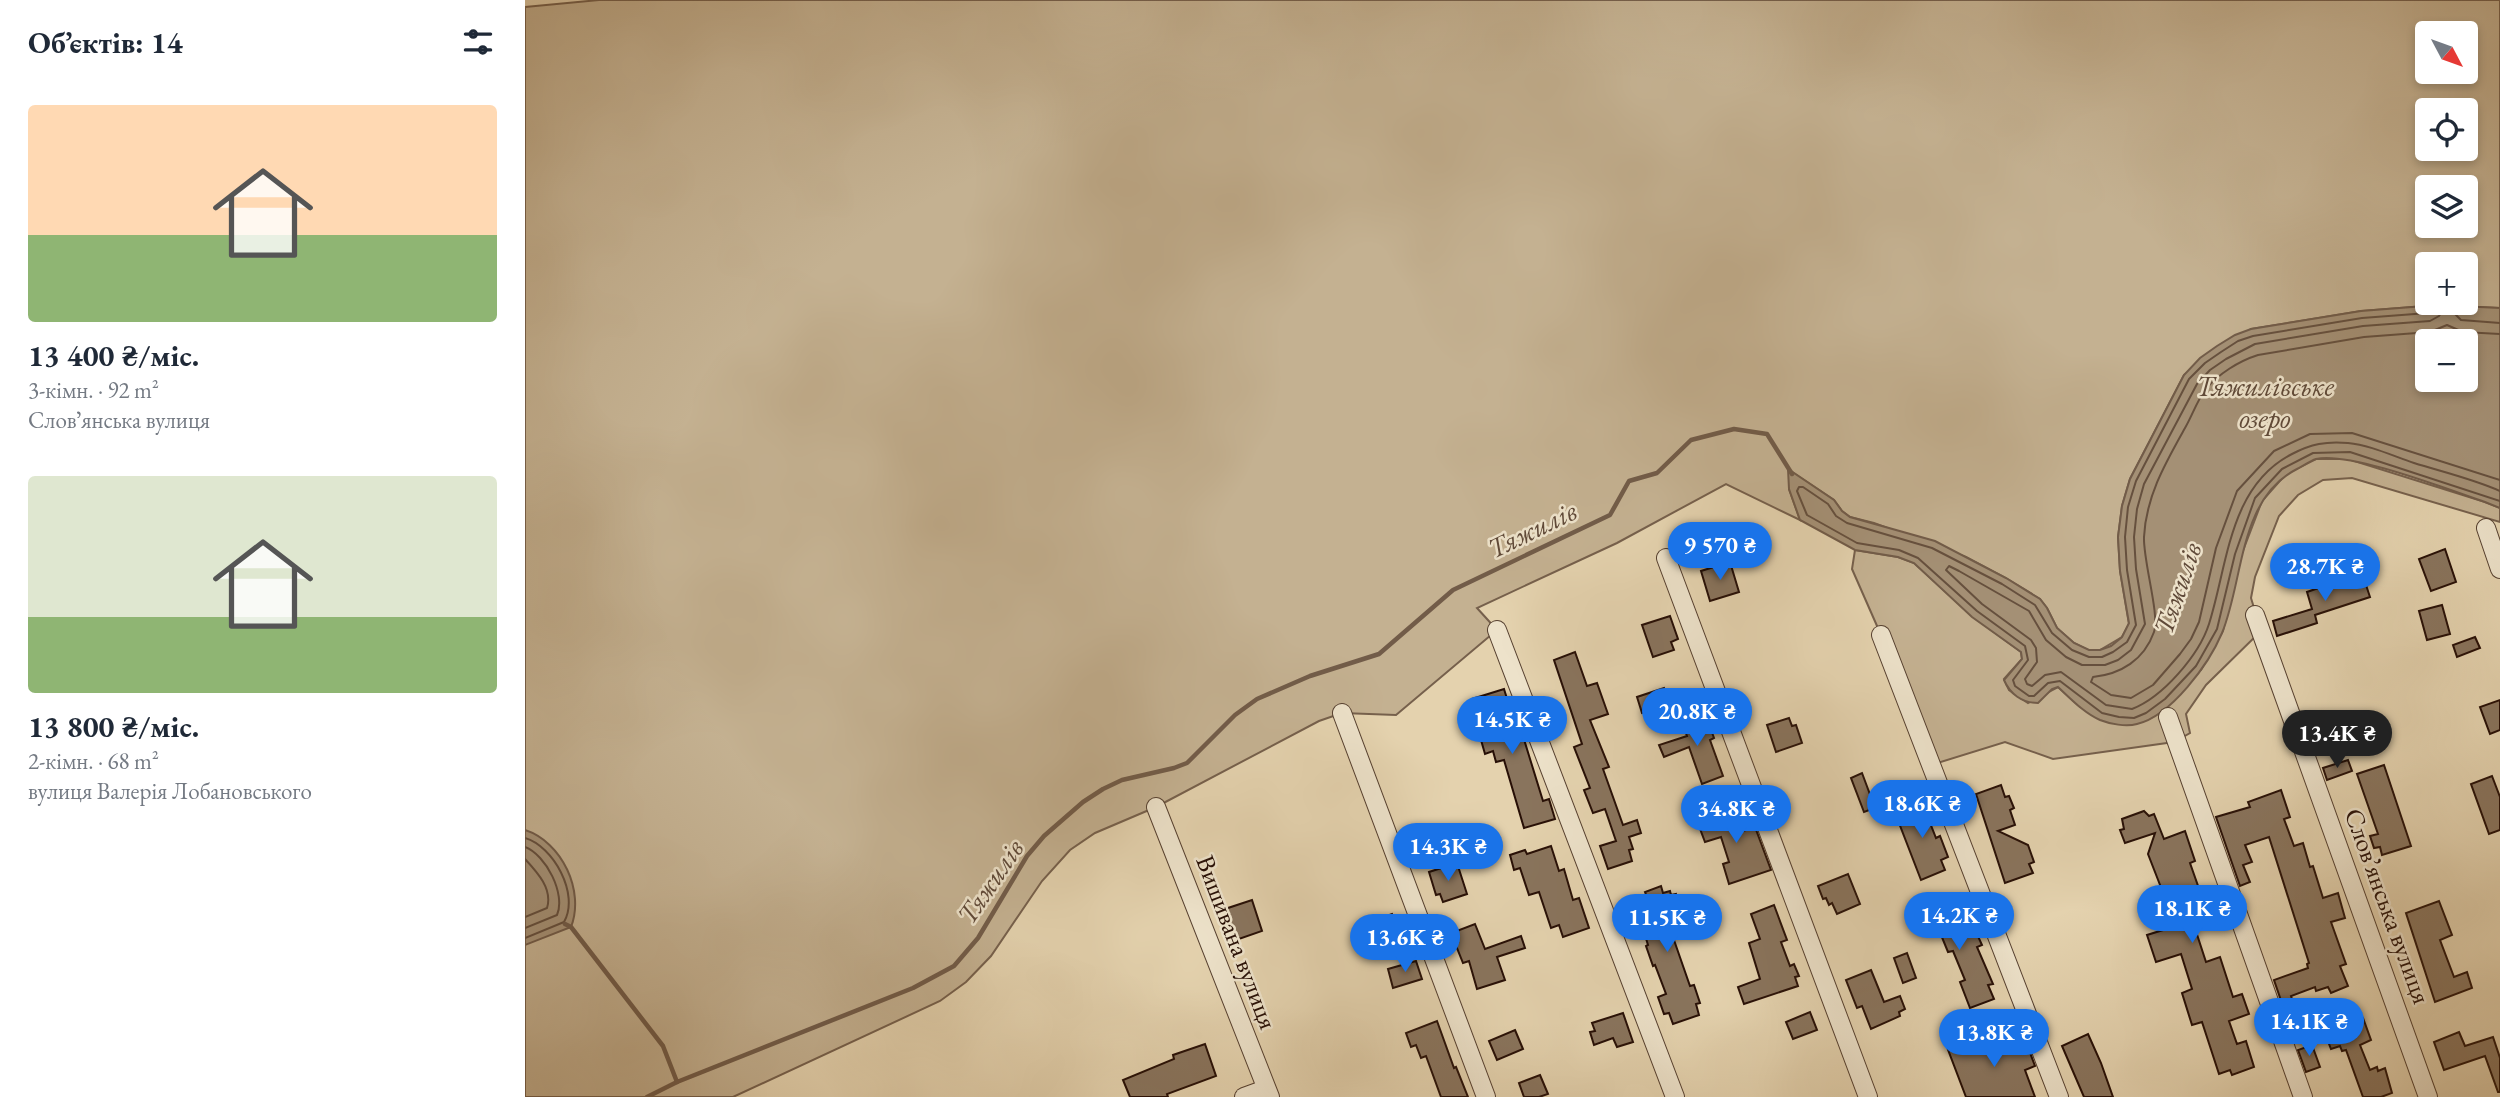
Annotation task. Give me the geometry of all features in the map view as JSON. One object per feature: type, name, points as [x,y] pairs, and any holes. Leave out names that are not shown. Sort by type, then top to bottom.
[{"type":"street","points":[[2486,528],[2500,569]]},
{"type":"street","points":[[1666,558],[1868,1097]]},
{"type":"street","name":"Словʼянська вулиця","points":[[2255,615],[2428,1097]]},
{"type":"street","points":[[1497,629],[1675,1097]]},
{"type":"street","points":[[1881,635],[2059,1097]]},
{"type":"street","points":[[1342,713],[1486,1097]]},
{"type":"street","points":[[2168,717],[2303,1097]]},
{"type":"street","name":"Вишивана вулиця","points":[[1156,807],[1268,1093]]},
{"type":"street","points":[[1244,1097],[1268,1093]]},
{"type":"shaded area","points":[[599,0],[2500,0],[2500,308],[2478,307],[2478,252],[2415,252],[2415,307],[2361,311],[2251,329],[2184,375],[2130,479],[2122,506],[2118,537],[2120,571],[2129,624],[2122,637],[2100,650],[2090,651],[2074,643],[2057,628],[2040,599],[2006,578],[1966,557],[1874,523],[1850,517],[1834,500],[1789,470],[1789,489],[1800,520],[1726,484],[1617,543],[1477,608],[1497,630],[1396,715],[1342,713],[1319,721],[1156,807],[1095,833],[1070,850],[1042,881],[991,956],[966,982],[940,1001],[733,1097],[525,1097],[525,7]]},
{"type":"shaded area","points":[[2316,459],[2348,459],[2485,502],[2500,508],[2500,522],[2352,478],[2323,480],[2298,495],[2279,516],[2255,577],[2251,598],[2261,631],[2206,685],[2186,714],[2190,733],[2174,742],[2053,759],[2005,742],[1931,765],[1881,635],[1852,569],[1855,550],[1898,557],[1914,563],[1972,616],[2021,652],[2022,659],[2004,679],[2009,690],[2028,703],[2058,687],[2080,707],[2201,670],[2223,631],[2241,556],[2262,501],[2286,474]]},
{"type":"water","name":"Тяжилівське озеро","points":[[2415,307],[2415,315],[2478,315],[2478,307],[2500,308],[2500,508],[2399,473],[2351,461],[2316,459],[2297,469],[2278,482],[2263,500],[2253,520],[2229,612],[2222,633],[2208,659],[2175,700],[2150,719],[2128,725],[2108,723],[2083,710],[2058,687],[2052,689],[2038,703],[2017,697],[2004,680],[2022,659],[2021,652],[1972,617],[1914,563],[1898,557],[1855,550],[1800,520],[1789,489],[1788,469],[1834,500],[1850,517],[1935,541],[2006,578],[2040,599],[2057,628],[2074,643],[2089,650],[2111,646],[2122,637],[2129,623],[2120,571],[2118,537],[2122,506],[2130,479],[2184,375],[2200,358],[2217,346],[2251,329],[2361,311]]},
{"type":"water","points":[[525,830],[538,836],[560,856],[572,884],[575,913],[571,927],[525,945]]},
{"type":"building","points":[[2445,549],[2456,582],[2431,591],[2419,559]]},
{"type":"building","points":[[1730,562],[1739,592],[1710,601],[1701,571]]},
{"type":"building","points":[[2362,573],[2370,597],[2315,615],[2317,623],[2277,636],[2273,621],[2312,609],[2307,592]]},
{"type":"building","points":[[2442,605],[2450,634],[2427,640],[2419,611]]},
{"type":"building","points":[[1670,616],[1678,639],[1671,642],[1674,650],[1653,657],[1642,625]]},
{"type":"building","points":[[2475,637],[2480,648],[2457,657],[2453,645]]},
{"type":"building","points":[[1575,652],[1587,686],[1597,683],[1608,714],[1590,720],[1609,767],[1603,769],[1623,825],[1637,820],[1641,833],[1629,837],[1633,849],[1629,850],[1632,861],[1608,869],[1600,846],[1616,841],[1605,809],[1593,813],[1584,790],[1590,788],[1574,747],[1582,744],[1554,660]]},
{"type":"building","points":[[1664,688],[1669,704],[1642,713],[1637,697]]},
{"type":"building","points":[[1504,689],[1518,734],[1522,733],[1543,801],[1549,799],[1555,819],[1524,828],[1504,760],[1496,762],[1493,751],[1485,754],[1479,733],[1483,732],[1472,699]]},
{"type":"building","points":[[2500,700],[2500,730],[2490,734],[2480,707]]},
{"type":"building","points":[[1705,713],[1714,738],[1710,740],[1723,776],[1702,784],[1689,747],[1664,757],[1659,745],[1687,736],[1682,722]]},
{"type":"building","points":[[2363,714],[2374,741],[2348,752],[2337,724]]},
{"type":"building","points":[[1789,718],[1792,726],[1796,725],[1802,743],[1776,752],[1767,725]]},
{"type":"building","points":[[2348,760],[2352,771],[2327,780],[2323,768]]},
{"type":"building","points":[[2384,765],[2411,846],[2382,855],[2380,847],[2374,848],[2370,836],[2378,834],[2357,774]]},
{"type":"building","points":[[1862,773],[1875,808],[1864,812],[1851,778]]},
{"type":"building","points":[[2492,776],[2500,797],[2500,830],[2489,834],[2471,784]]},
{"type":"building","points":[[2001,785],[2005,797],[2009,796],[2014,808],[2010,810],[2015,825],[1998,831],[2028,845],[2034,862],[2029,864],[2033,873],[2005,883],[1976,794]]},
{"type":"building","points":[[2281,790],[2290,817],[2284,819],[2294,846],[2303,843],[2323,898],[2338,893],[2345,918],[2331,922],[2346,964],[2340,966],[2348,986],[2331,993],[2328,987],[2316,991],[2315,987],[2291,996],[2297,1014],[2287,1018],[2274,980],[2308,968],[2309,963],[2269,837],[2245,845],[2252,862],[2243,865],[2250,882],[2240,886],[2216,817],[2250,807],[2248,802]]},
{"type":"building","points":[[1921,800],[1936,838],[1940,836],[1948,857],[1941,860],[1945,870],[1921,880],[1894,810]]},
{"type":"building","points":[[1733,803],[1743,831],[1755,827],[1771,870],[1729,884],[1723,864],[1729,862],[1721,837],[1705,842],[1699,826],[1712,821],[1709,812]]},
{"type":"building","points":[[2144,811],[2149,816],[2154,814],[2164,839],[2185,831],[2195,861],[2190,863],[2203,900],[2199,902],[2201,909],[2190,913],[2206,962],[2220,957],[2233,997],[2242,994],[2249,1014],[2229,1021],[2237,1044],[2246,1041],[2254,1067],[2232,1075],[2230,1070],[2219,1074],[2202,1022],[2192,1025],[2182,993],[2192,989],[2181,954],[2156,962],[2147,935],[2176,926],[2148,854],[2155,833],[2125,843],[2120,830],[2124,829],[2122,819]]},
{"type":"building","points":[[1551,846],[1559,871],[1564,869],[1573,900],[1579,898],[1589,928],[1563,937],[1559,925],[1551,928],[1539,892],[1529,895],[1520,868],[1514,870],[1510,855],[1525,850],[1527,854]]},
{"type":"building","points":[[1457,863],[1467,894],[1443,902],[1440,894],[1436,895],[1429,872]]},
{"type":"building","points":[[1848,874],[1860,904],[1837,914],[1832,903],[1829,905],[1826,898],[1823,899],[1818,886]]},
{"type":"building","points":[[1661,886],[1663,893],[1670,891],[1671,895],[1676,894],[1683,915],[1667,920],[1690,986],[1694,985],[1700,1003],[1696,1004],[1699,1015],[1673,1024],[1669,1013],[1664,1014],[1658,997],[1666,994],[1646,946],[1648,945],[1636,906],[1642,904],[1640,899],[1647,897],[1645,892]]},
{"type":"building","points":[[1252,900],[1262,931],[1236,940],[1225,909]]},
{"type":"building","points":[[1942,900],[1955,933],[1969,928],[1973,936],[1977,934],[1982,945],[1977,947],[1993,984],[1988,985],[1994,999],[1970,1008],[1960,982],[1965,980],[1953,951],[1948,952],[1937,925],[1917,932],[1910,912]]},
{"type":"building","points":[[2439,901],[2452,935],[2440,940],[2454,977],[2467,972],[2472,988],[2435,1002],[2406,913]]},
{"type":"building","points":[[1774,905],[1787,940],[1781,942],[1790,966],[1794,964],[1799,976],[1795,977],[1798,986],[1744,1004],[1738,987],[1760,979],[1749,943],[1760,939],[1751,914]]},
{"type":"building","points":[[1392,914],[1402,938],[1377,948],[1367,923]]},
{"type":"building","points":[[1475,924],[1485,949],[1521,936],[1525,948],[1497,957],[1505,980],[1477,989],[1469,961],[1463,963],[1455,943],[1458,942],[1454,932]]},
{"type":"building","points":[[1907,953],[1916,978],[1903,983],[1894,958]]},
{"type":"building","points":[[1416,961],[1422,979],[1393,988],[1388,969]]},
{"type":"building","points":[[1871,970],[1884,1002],[1900,996],[1905,1009],[1899,1012],[1900,1016],[1871,1029],[1862,1006],[1857,1008],[1846,980]]},
{"type":"building","points":[[1810,1012],[1817,1030],[1793,1039],[1786,1022]]},
{"type":"building","points":[[1623,1013],[1633,1042],[1617,1047],[1613,1038],[1594,1045],[1590,1032],[1595,1031],[1592,1023]]},
{"type":"building","points":[[2341,1015],[2344,1025],[2363,1018],[2371,1040],[2360,1045],[2370,1070],[2385,1068],[2392,1093],[2381,1097],[2363,1097],[2346,1050],[2342,1051],[2340,1046],[2331,1049],[2321,1023]]},
{"type":"building","points":[[1437,1021],[1468,1097],[1441,1097],[1426,1056],[1421,1058],[1416,1045],[1411,1047],[1406,1033]]},
{"type":"building","points":[[1515,1030],[1523,1049],[1497,1060],[1489,1041]]},
{"type":"building","points":[[2459,1032],[2465,1046],[2493,1037],[2500,1058],[2500,1092],[2485,1056],[2444,1070],[2434,1042]]},
{"type":"building","points":[[2088,1034],[2113,1097],[2084,1097],[2062,1046]]},
{"type":"building","points":[[2003,1037],[2005,1041],[2017,1037],[2020,1044],[2026,1042],[2035,1066],[2025,1070],[2035,1097],[1966,1097],[1947,1047],[1965,1040],[1969,1050]]},
{"type":"building","points":[[1205,1044],[1216,1076],[1167,1094],[1168,1097],[1130,1097],[1123,1080],[1174,1059],[1173,1055]]},
{"type":"building","points":[[2312,1045],[2320,1067],[2306,1072],[2298,1050]]},
{"type":"building","points":[[1540,1075],[1548,1094],[1524,1097],[1519,1083]]},
{"type":"waterway","name":"Тяжилів","points":[[565,924],[571,927],[663,1046],[677,1082],[913,988],[954,966],[978,938],[1027,856],[1044,836],[1083,802],[1122,780],[1187,763],[1235,715],[1257,699],[1310,676],[1379,654],[1453,590],[1610,515],[1629,481],[1657,473],[1691,440],[1734,429],[1767,434],[1792,474]]},
{"type":"waterway","points":[[647,1097],[677,1082]]}]
